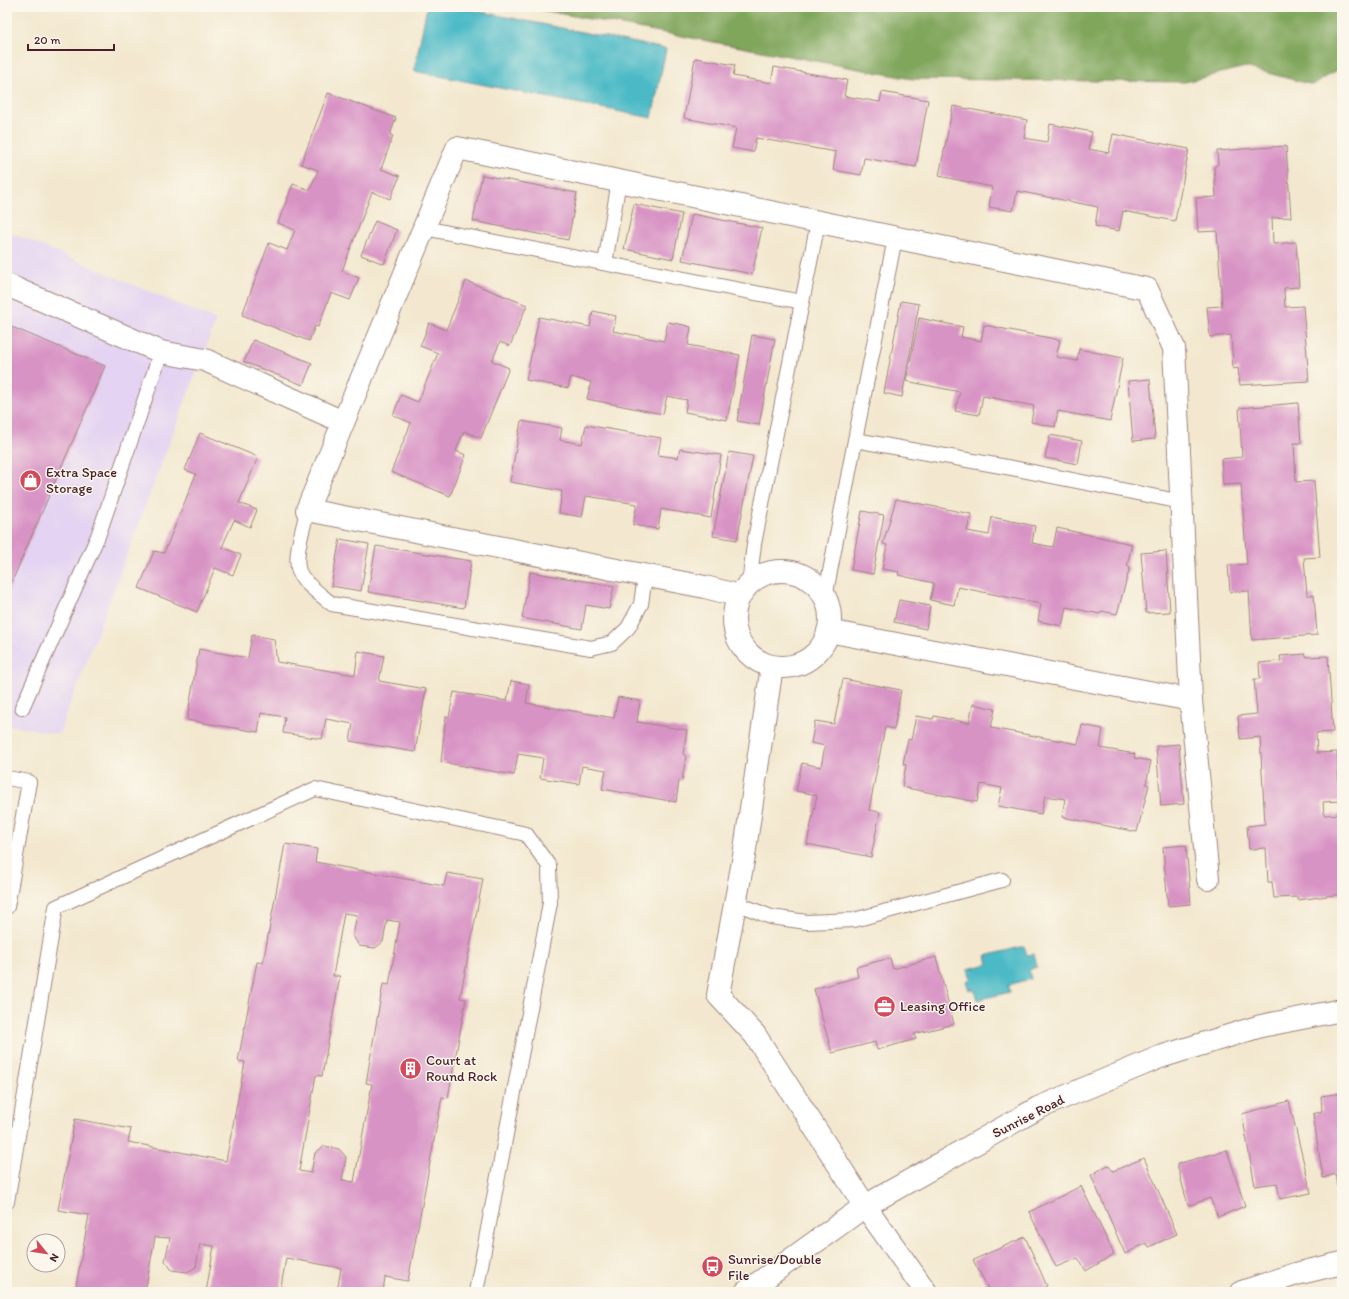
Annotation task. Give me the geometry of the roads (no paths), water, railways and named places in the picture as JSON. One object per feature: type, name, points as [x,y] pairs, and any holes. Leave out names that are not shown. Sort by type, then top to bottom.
[{"type":"street","points":[[745,590],[705,587],[307,510],[457,148],[1147,289],[1174,348],[1191,700],[1208,879]]},
{"type":"street","points":[[7,285],[160,352],[206,360],[344,422]]},
{"type":"street","points":[[779,571],[793,573],[806,578],[817,586],[825,598],[829,611],[828,631],[819,649],[811,658],[800,664],[788,667],[772,666],[764,664],[753,658],[744,650],[738,639],[734,615],[737,603],[745,590],[766,574],[779,571]]},
{"type":"street","points":[[828,631],[1191,700]]},
{"type":"street","points":[[772,666],[736,903],[718,995],[755,1035],[865,1206],[926,1292]]},
{"type":"street","name":"Sunrise Road","points":[[746,1292],[865,1206],[1038,1108],[1160,1057],[1261,1026],[1342,1010]]},
{"type":"street","points":[[1242,1292],[1296,1274],[1342,1263]]},
{"type":"lane","points":[[605,263],[619,181]]},
{"type":"lane","points":[[745,590],[818,222]]},
{"type":"lane","points":[[424,228],[802,302]]},
{"type":"lane","points":[[825,598],[895,238]]},
{"type":"lane","points":[[22,708],[98,536],[160,352]]},
{"type":"lane","points":[[855,440],[1012,468],[1182,502]]},
{"type":"lane","points":[[307,510],[298,552],[298,570],[312,589],[332,604],[591,648],[612,643],[628,628],[642,604],[645,576]]},
{"type":"lane","points":[[7,778],[29,782],[7,907]]},
{"type":"lane","points":[[7,1202],[56,907],[315,789],[526,834],[549,866],[550,902],[476,1292]]},
{"type":"lane","points":[[736,903],[771,917],[807,922],[854,920],[1002,880]]},
{"type":"water","points":[[427,7],[457,7],[666,49],[652,118],[414,71]]},
{"type":"water","points":[[1024,946],[1027,955],[1034,954],[1037,967],[1029,970],[1031,979],[1008,985],[1010,992],[977,1000],[974,989],[969,990],[966,981],[971,979],[968,969],[988,964],[986,956]]},
{"type":"place","name":"Extra Space Storage","points":[[31,480]]},
{"type":"place","name":"Leasing Office","points":[[884,1006]]},
{"type":"place","name":"Court at Round Rock","points":[[411,1068]]},
{"type":"place","name":"Sunrise/Double File","points":[[712,1267]]}]
